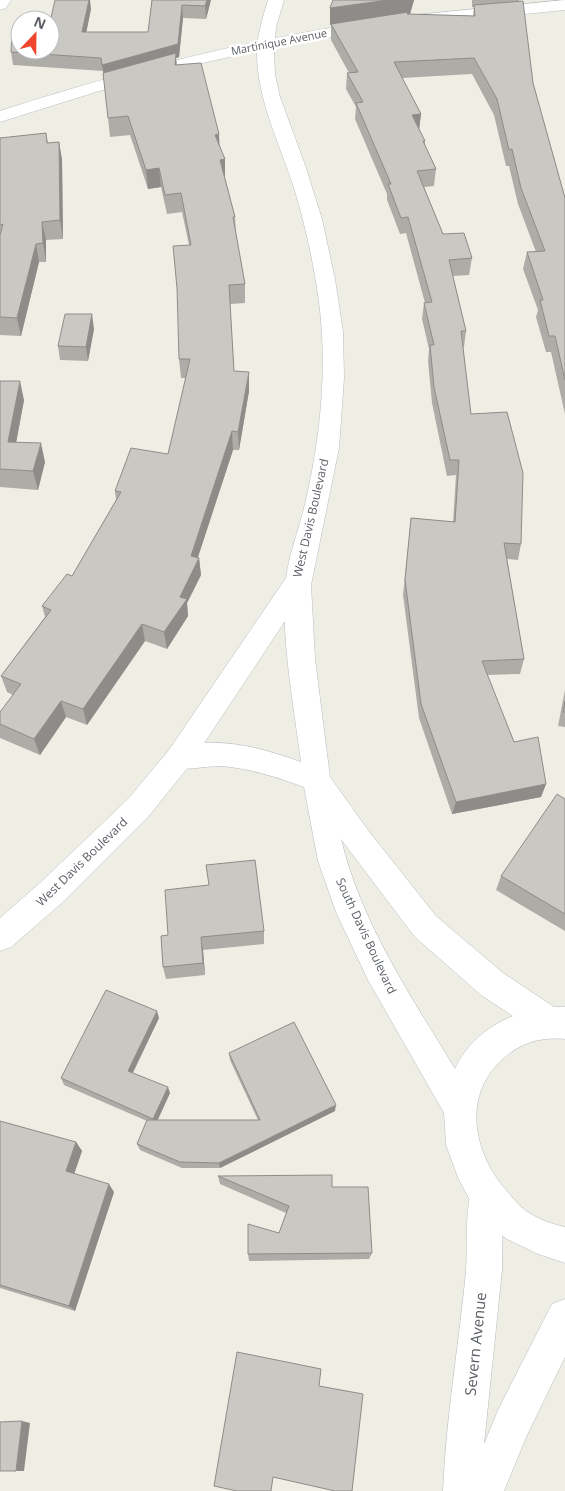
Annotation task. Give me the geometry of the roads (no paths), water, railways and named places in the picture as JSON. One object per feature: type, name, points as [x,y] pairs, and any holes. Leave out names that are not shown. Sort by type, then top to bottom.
[{"type":"street","points":[[0,5],[3,0]]},
{"type":"street","name":"West Davis Boulevard","points":[[0,937],[97,850],[138,808],[179,758],[299,579],[320,493],[332,422],[334,362],[330,309],[318,243],[303,188],[273,106],[264,63],[265,44],[271,12],[276,0]]},
{"type":"street","name":"Martinique Avenue","points":[[0,117],[73,93],[176,64],[310,35],[388,24],[565,4]]},
{"type":"street","name":"South Davis Boulevard","points":[[299,579],[300,641],[317,780],[325,828],[339,882],[382,977],[459,1107]]},
{"type":"street","points":[[179,758],[201,754],[244,756],[317,780]]},
{"type":"street","name":"South Davis Boulevard","points":[[317,780],[360,842],[425,926],[492,984],[557,1022]]},
{"type":"street","points":[[557,1022],[516,1030],[488,1047],[469,1074],[459,1107],[460,1138],[469,1168],[486,1196],[512,1222],[544,1240],[565,1245]]},
{"type":"street","name":"Severn Avenue","points":[[463,1491],[467,1426],[480,1316],[487,1233],[486,1196]]},
{"type":"street","points":[[484,1491],[513,1422],[565,1317]]}]
